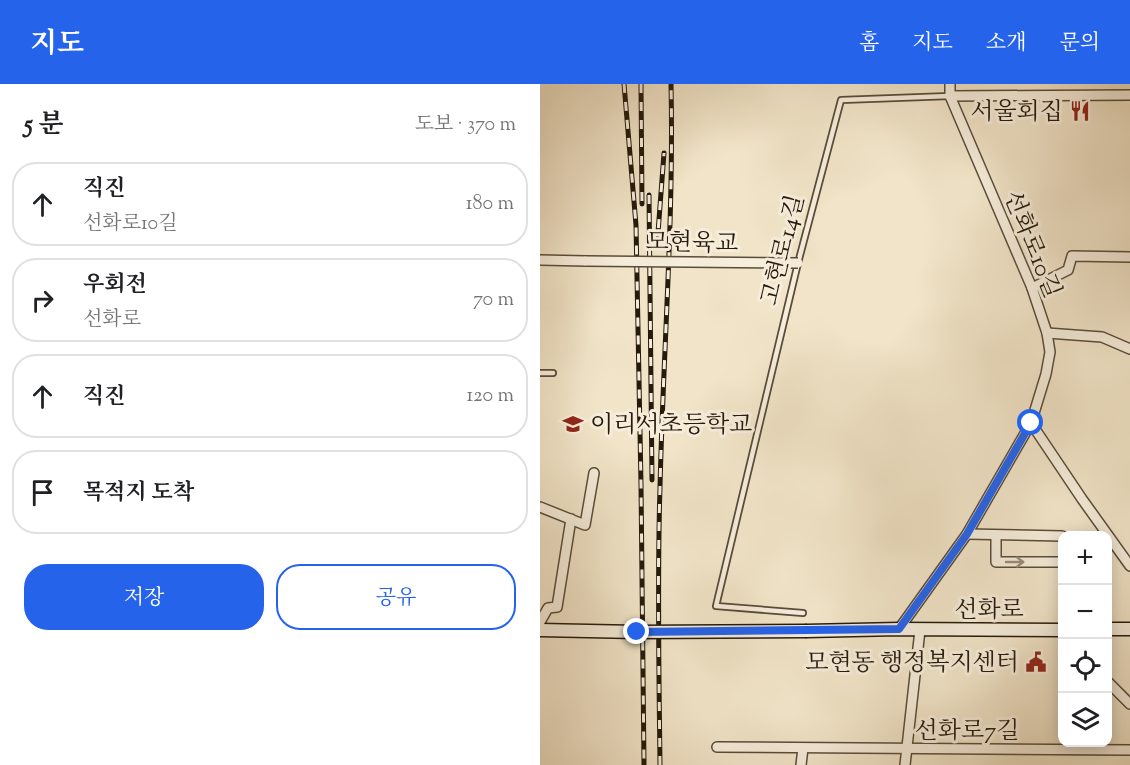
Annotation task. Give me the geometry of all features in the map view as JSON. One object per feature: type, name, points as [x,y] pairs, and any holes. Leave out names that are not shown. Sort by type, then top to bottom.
[{"type":"main road","name":"선화로","points":[[540,630],[637,632],[899,629],[1058,633]]},
{"type":"main road","points":[[1112,629],[1130,629]]},
{"type":"street","name":"선화로10길","points":[[899,629],[967,534],[1031,423],[1046,374],[1050,352],[1047,333],[1032,288],[950,96],[950,84]]},
{"type":"street","name":"고현로14길","points":[[950,96],[1130,95]]},
{"type":"street","points":[[1032,288],[1068,270],[1072,256],[1130,257]]},
{"type":"street","name":"모현육교","points":[[540,260],[798,263]]},
{"type":"street","points":[[1047,333],[1102,337],[1130,349]]},
{"type":"street","points":[[1031,423],[1130,566]]},
{"type":"street","points":[[540,507],[585,525],[594,473]]},
{"type":"street","points":[[540,622],[548,608],[557,607],[571,519]]},
{"type":"street","points":[[967,534],[1058,536]]},
{"type":"street","points":[[996,535],[996,562],[1058,562]]},
{"type":"street","points":[[905,765],[920,630]]},
{"type":"street","points":[[1112,687],[1130,704]]},
{"type":"street","name":"선화로7길","points":[[717,747],[1130,750]]},
{"type":"street","points":[[801,765],[803,748]]},
{"type":"lane","name":"고현로14길","points":[[803,613],[716,606],[798,263],[841,99],[950,96]]},
{"type":"lane","points":[[540,373],[553,373]]},
{"type":"railway","points":[[624,84],[636,225],[644,765]]},
{"type":"railway","points":[[641,84],[642,204]]},
{"type":"railway","points":[[660,765],[659,523],[670,236],[671,84]]},
{"type":"railway","points":[[657,246],[664,153]]},
{"type":"railway","points":[[649,195],[652,480]]},
{"type":"place","name":"서울회집","points":[[1080,111]]},
{"type":"place","name":"이리서초등학교","points":[[573,424]]},
{"type":"place","name":"모현동 행정복지센터","points":[[1036,662]]},
{"type":"route","points":[[637,632],[899,629],[967,534],[1031,423]]}]
